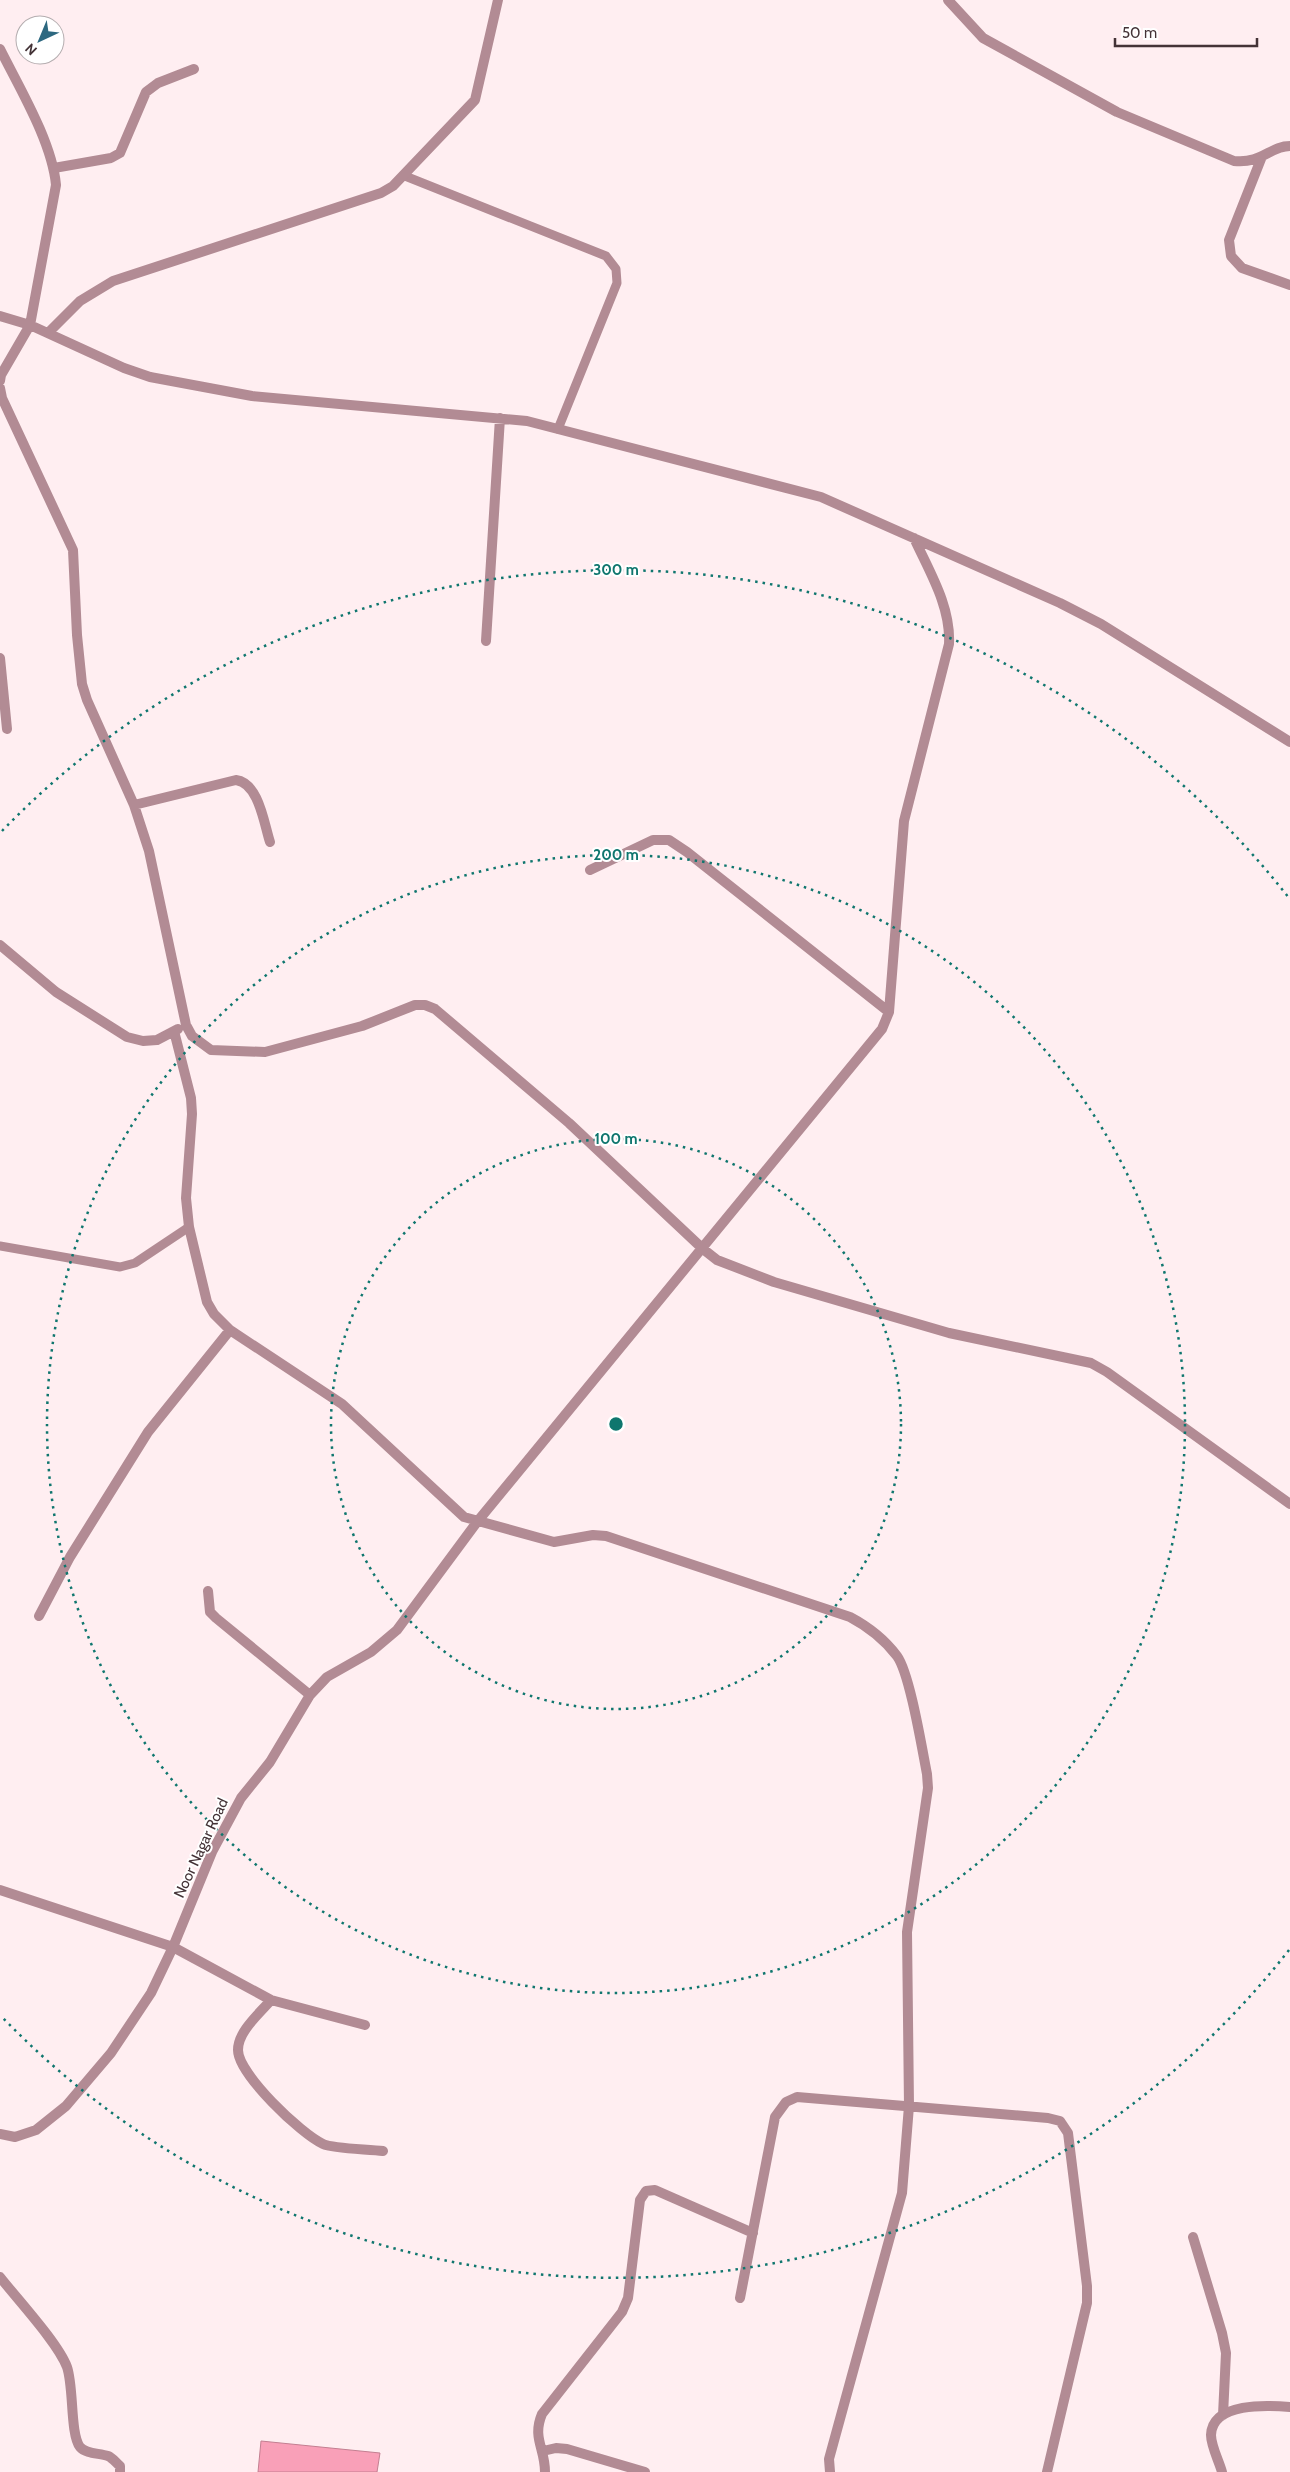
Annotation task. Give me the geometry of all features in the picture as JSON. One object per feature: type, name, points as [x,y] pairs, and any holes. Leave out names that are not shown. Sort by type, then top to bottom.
[{"type":"street","points":[[48,333],[80,301],[112,281],[381,193],[405,176],[475,100],[498,0]]},
{"type":"street","points":[[948,0],[983,38],[1117,112],[1234,161],[1247,162],[1260,158],[1283,146],[1290,146]]},
{"type":"street","points":[[0,50],[48,150],[54,168],[56,185],[30,325],[1,375],[0,381]]},
{"type":"street","points":[[54,168],[111,158],[120,153],[146,92],[158,84],[194,68]]},
{"type":"street","points":[[1260,158],[1229,240],[1231,256],[1242,268],[1290,285]]},
{"type":"street","points":[[0,316],[30,325],[124,368],[150,377],[252,396],[528,421],[821,497],[1060,603],[1101,624],[1290,742]]},
{"type":"street","points":[[0,388],[2,398],[73,550],[77,635],[82,684],[87,700],[134,805],[148,851],[186,1025],[192,1036],[211,1050],[265,1052],[362,1026],[415,1005],[425,1005],[435,1009],[569,1123],[702,1249],[717,1260],[783,1284],[950,1333],[1091,1363],[1107,1372],[1290,1504]]},
{"type":"street","points":[[486,641],[500,418]]},
{"type":"street","points":[[889,1012],[904,820],[949,644],[950,626],[945,607],[914,538]]},
{"type":"street","points":[[0,658],[7,729]]},
{"type":"street","points":[[134,805],[236,780],[243,781],[252,790],[270,842]]},
{"type":"street","points":[[590,870],[653,840],[669,840],[687,852],[889,1012]]},
{"type":"street","points":[[0,945],[56,992],[127,1037],[143,1041],[157,1040],[186,1025]]},
{"type":"street","name":"Noor Nagar Road","points":[[0,2134],[15,2137],[36,2130],[66,2106],[111,2053],[151,1993],[173,1947],[212,1852],[241,1798],[270,1762],[310,1695],[328,1677],[371,1652],[397,1630],[477,1522],[882,1029],[889,1012]]},
{"type":"street","points":[[174,1031],[192,1106],[186,1198],[189,1227],[207,1302],[214,1314],[230,1330],[342,1404],[454,1510],[464,1517],[554,1542],[593,1535],[606,1536],[850,1617],[866,1625],[897,1656],[904,1672],[928,1774],[928,1788],[907,1932],[909,2106],[898,2212],[829,2458],[830,2472]]},
{"type":"street","points":[[39,1616],[70,1557],[148,1432],[230,1330]]},
{"type":"street","points":[[208,1591],[210,1612],[310,1695]]},
{"type":"street","points":[[0,1890],[173,1947],[271,2000],[365,2024]]},
{"type":"street","points":[[271,2000],[242,2034],[238,2050],[242,2067],[252,2081],[305,2133],[324,2145],[383,2151]]},
{"type":"street","points":[[740,2298],[775,2117],[786,2102],[797,2097],[1048,2118],[1060,2121],[1068,2133],[1087,2286],[1087,2303],[1047,2472]]},
{"type":"street","points":[[545,2472],[543,2451],[537,2427],[542,2414],[622,2312],[628,2298],[640,2200],[646,2192],[655,2190],[753,2233]]},
{"type":"street","points":[[1193,2236],[1222,2333],[1226,2353],[1223,2415]]},
{"type":"street","points":[[0,2277],[56,2348],[66,2365],[72,2383],[75,2435],[78,2445],[84,2451],[110,2457],[120,2466],[120,2472]]},
{"type":"street","points":[[1222,2472],[1211,2436],[1214,2423],[1223,2415],[1258,2405],[1290,2407]]},
{"type":"street","points":[[543,2451],[556,2448],[567,2449],[646,2472]]},
{"type":"lane","points":[[405,176],[606,256],[616,269],[617,283],[558,429]]},
{"type":"lane","points":[[0,1246],[120,1267],[135,1263],[189,1227]]},
{"type":"shaded area","points":[[261,2441],[380,2453],[377,2472],[258,2472]]}]
